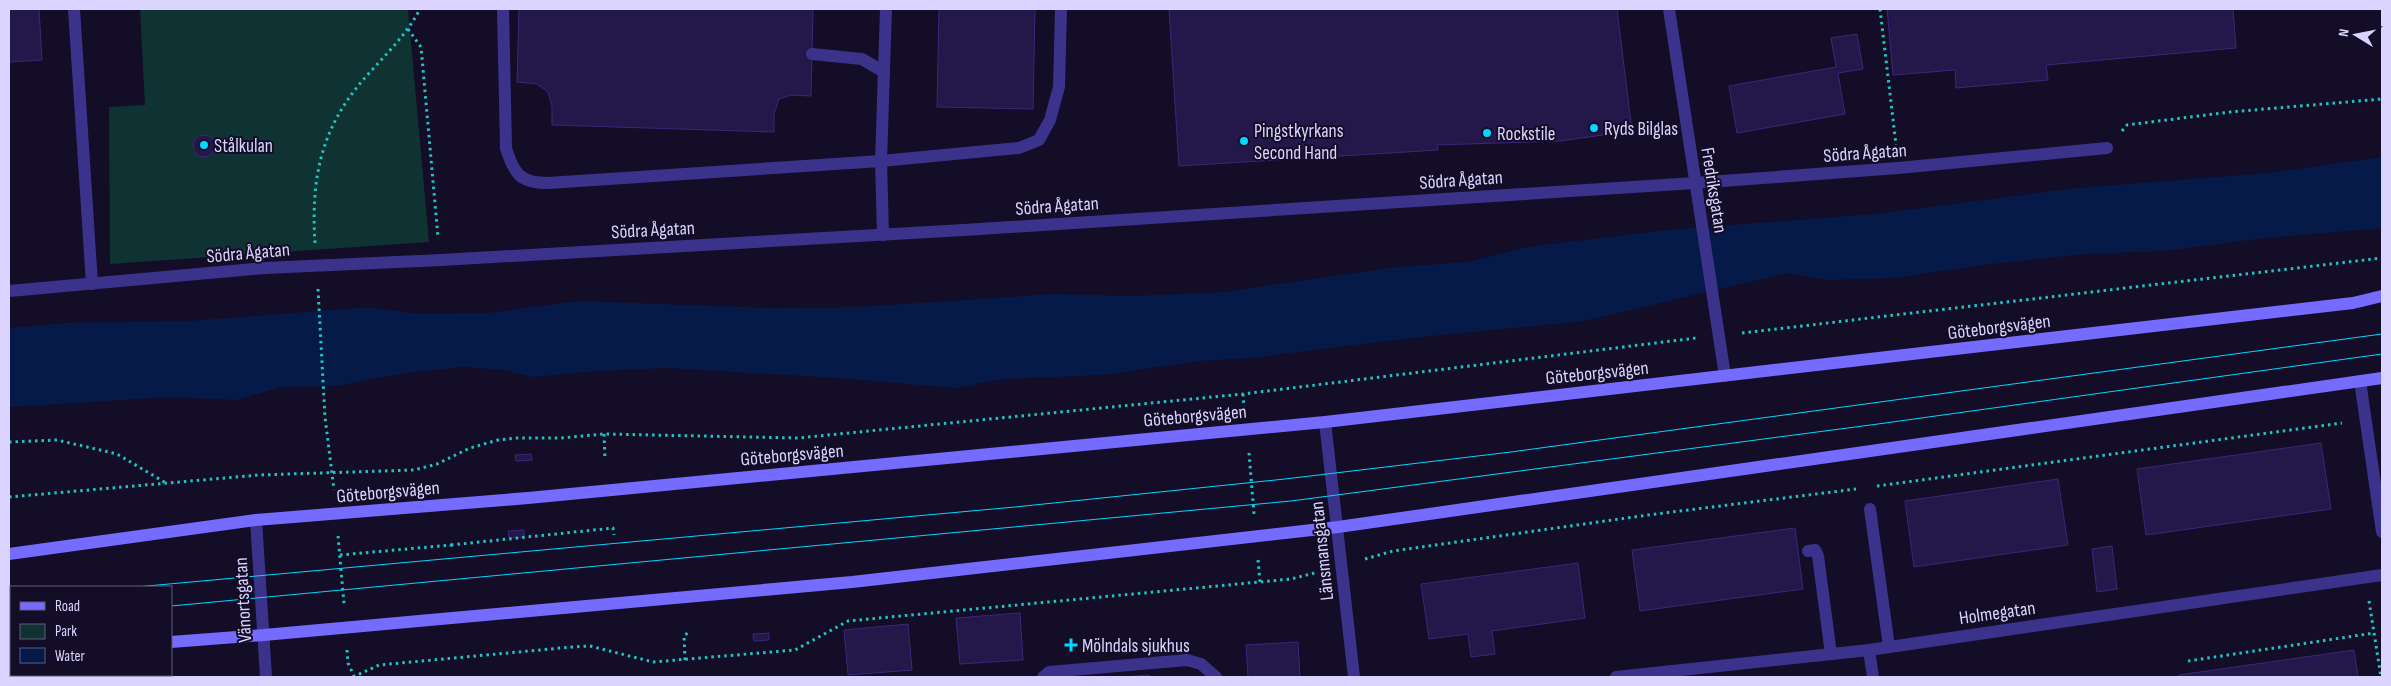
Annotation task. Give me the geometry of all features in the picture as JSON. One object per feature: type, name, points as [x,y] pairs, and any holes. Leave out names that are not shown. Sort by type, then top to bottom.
[{"type":"main road","name":"Göteborgsvägen","points":[[9,554],[256,520],[336,515],[1325,422],[2334,305],[2382,296]]},
{"type":"main road","points":[[172,642],[852,582],[1338,527],[2382,378]]},
{"type":"street","points":[[74,9],[92,284]]},
{"type":"street","points":[[503,9],[506,148],[513,170],[532,183],[881,161],[1020,148],[1039,140],[1050,120],[1059,87],[1061,9]]},
{"type":"street","points":[[882,235],[881,161],[886,9]]},
{"type":"street","name":"Fredriksgatan","points":[[1669,9],[1725,376]]},
{"type":"street","points":[[812,54],[862,59],[884,72]]},
{"type":"street","name":"Södra Ågatan","points":[[9,291],[316,265],[440,260],[882,235],[1695,183],[1898,168],[2107,148]]},
{"type":"street","points":[[2360,381],[2382,532]]},
{"type":"street","name":"Länsmansgatan","points":[[1325,422],[1354,677]]},
{"type":"street","points":[[1870,509],[1888,647]]},
{"type":"street","name":"Vänortsgatan","points":[[256,520],[266,677]]},
{"type":"street","points":[[1808,551],[1816,550],[1818,556],[1831,654]]},
{"type":"street","name":"Holmegatan","points":[[1616,677],[1869,650],[2382,575]]},
{"type":"street","points":[[1869,650],[1873,677]]},
{"type":"street","points":[[1043,677],[1049,672],[1187,660],[1201,664],[1216,677]]},
{"type":"path","points":[[316,265],[314,191],[320,154],[335,120],[361,83],[408,29],[420,9]]},
{"type":"path","points":[[1880,9],[1898,168]]},
{"type":"path","points":[[408,29],[421,47],[440,260]]},
{"type":"path","points":[[2107,148],[2127,125],[2230,112],[2382,99]]},
{"type":"path","points":[[9,496],[259,475],[414,470],[437,464],[470,448],[498,440],[604,434],[798,438],[1243,394],[2382,258]]},
{"type":"path","points":[[318,292],[325,417],[340,555],[348,663],[353,677],[379,665],[572,647],[590,646],[653,662],[795,650],[848,621],[1291,579]]},
{"type":"path","points":[[1243,394],[1260,582]]},
{"type":"path","points":[[1875,486],[2365,420]]},
{"type":"path","points":[[604,434],[605,459]]},
{"type":"path","points":[[9,442],[58,440],[117,454],[166,483]]},
{"type":"path","points":[[1393,551],[1648,515],[1865,488]]},
{"type":"path","points":[[340,555],[451,548],[613,528],[614,535]]},
{"type":"path","points":[[2365,578],[2381,677]]},
{"type":"path","points":[[685,660],[684,636],[690,631]]},
{"type":"path","points":[[2188,661],[2374,633]]},
{"type":"green space","points":[[140,9],[408,9],[429,242],[110,264],[109,107],[145,105]]},
{"type":"water","points":[[2382,157],[2382,228],[2265,238],[2163,251],[2085,254],[1983,265],[1894,278],[1828,280],[1787,273],[1584,321],[1402,339],[1251,358],[1199,361],[1104,375],[1005,379],[954,388],[837,378],[669,368],[597,371],[532,377],[504,370],[463,367],[405,373],[336,386],[282,387],[236,400],[172,397],[9,407],[9,328],[64,323],[190,321],[369,307],[417,314],[488,313],[579,301],[771,308],[859,307],[1054,294],[1133,296],[1224,292],[1397,267],[1468,262],[1527,247],[1665,230],[1874,214],[2076,188],[2268,173]]},
{"type":"building","points":[[9,9],[39,9],[42,60],[9,62]]},
{"type":"building","points":[[519,9],[813,9],[811,96],[791,95],[779,99],[774,114],[774,132],[552,125],[552,106],[548,92],[537,84],[517,82]]},
{"type":"building","points":[[939,9],[1035,9],[1033,109],[937,107]]},
{"type":"building","points":[[1169,9],[1617,9],[1632,131],[1560,141],[1437,145],[1438,150],[1179,166]]},
{"type":"building","points":[[1887,9],[2233,9],[2236,48],[2046,65],[2048,80],[1956,88],[1955,70],[1893,75]]},
{"type":"building","points":[[1857,34],[1863,69],[1838,73],[1845,114],[1737,133],[1729,86],[1836,67],[1831,38]]},
{"type":"building","name":"Stålkulan","points":[[204,135],[212,138],[215,146],[212,154],[204,157],[196,154],[193,146],[196,138]]},
{"type":"building","points":[[2321,443],[2331,509],[2146,535],[2137,469]]},
{"type":"building","points":[[531,454],[532,460],[516,461],[515,455]]},
{"type":"building","points":[[2058,479],[2068,545],[1914,567],[1905,501]]},
{"type":"building","points":[[1795,528],[1803,589],[1640,611],[1632,550]]},
{"type":"building","points":[[524,530],[524,537],[509,538],[508,531]]},
{"type":"building","points":[[2112,546],[2117,589],[2097,592],[2092,549]]},
{"type":"building","points":[[1578,563],[1585,618],[1492,631],[1495,654],[1471,657],[1468,634],[1429,639],[1421,584]]},
{"type":"building","points":[[1020,613],[1023,660],[960,664],[956,618]]},
{"type":"building","points":[[908,624],[912,670],[848,675],[844,630]]},
{"type":"building","points":[[769,633],[769,640],[754,641],[753,634]]},
{"type":"building","points":[[1298,642],[1300,677],[1248,677],[1246,645]]},
{"type":"building","points":[[2354,650],[2358,677],[2179,677],[2179,675]]},
{"type":"building","points":[[1149,675],[1150,677],[1123,677]]},
{"type":"tram line","points":[[147,586],[1015,507],[1285,479],[1511,452],[2382,334]]},
{"type":"tram line","points":[[172,606],[1291,501],[1878,424],[2382,354]]},
{"type":"place","name":"Ryds Bilglas","points":[[1594,128]]},
{"type":"place","name":"Rockstile","points":[[1487,133]]},
{"type":"place","name":"Pingstkyrkans Second Hand","points":[[1244,141]]},
{"type":"place","name":"Stålkulan","points":[[204,145]]},
{"type":"place","name":"Mölndals sjukhus","points":[[1071,645]]}]
